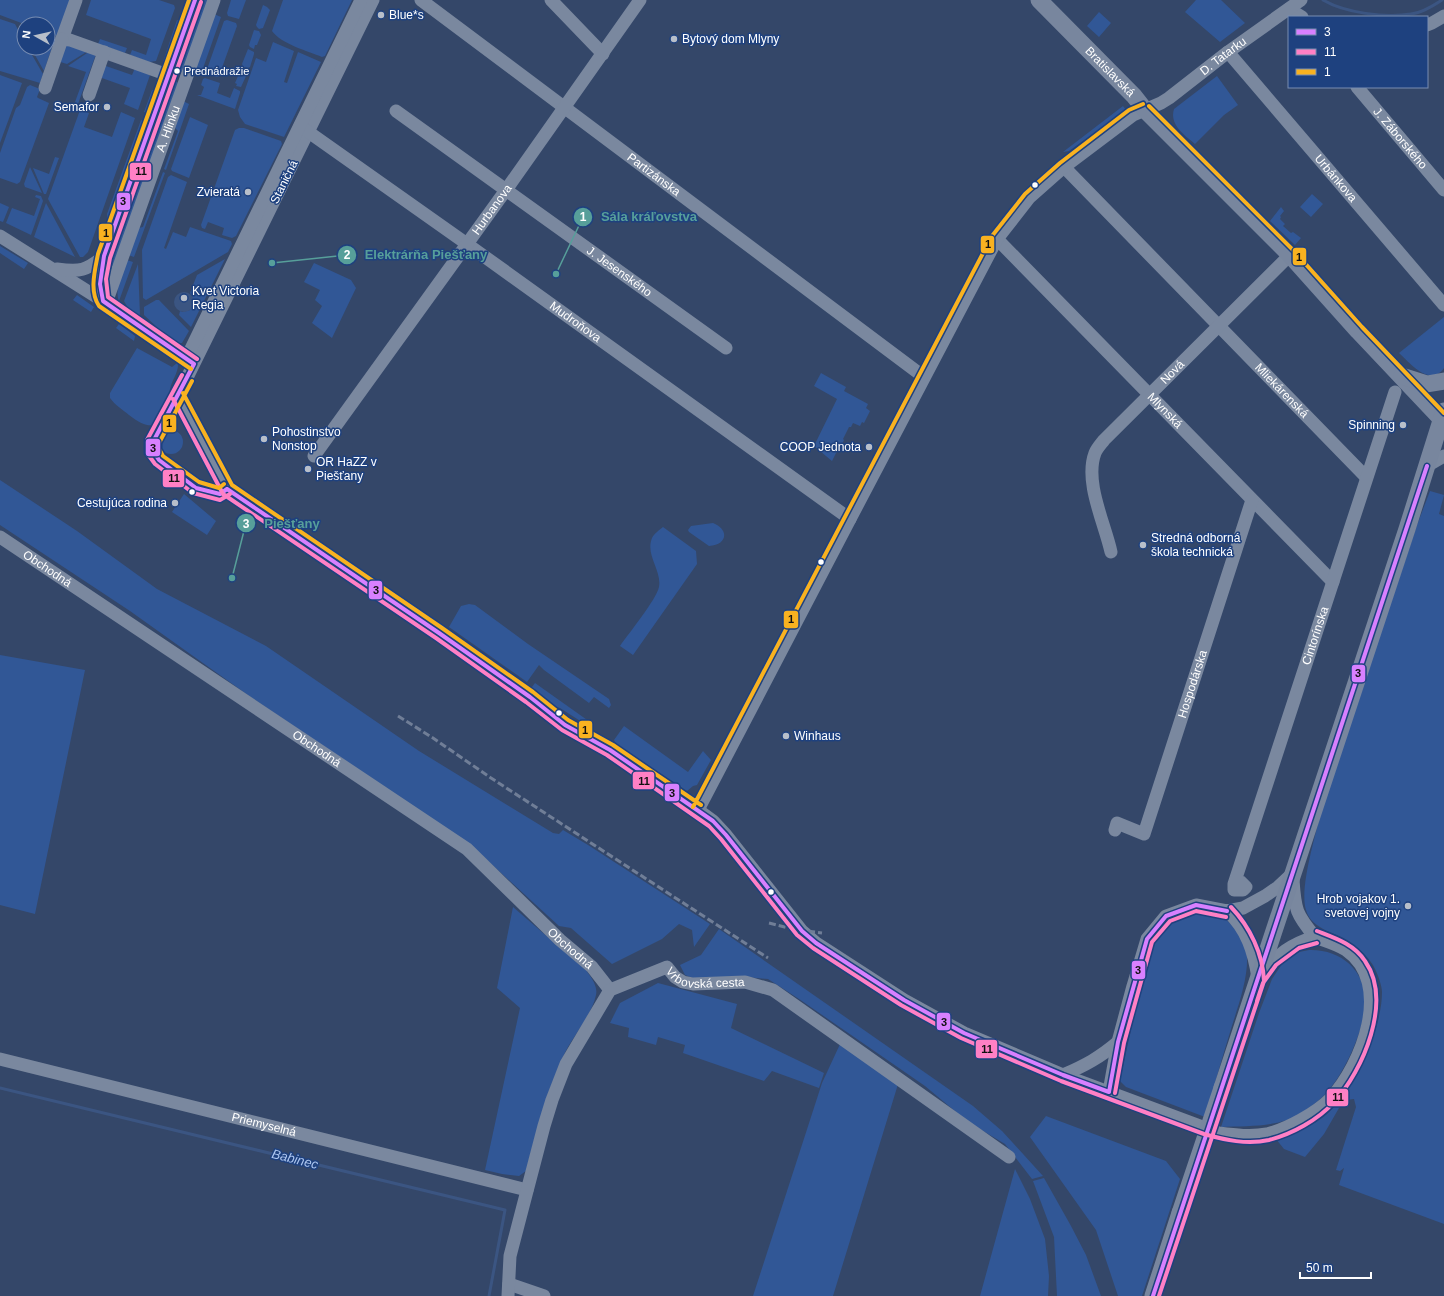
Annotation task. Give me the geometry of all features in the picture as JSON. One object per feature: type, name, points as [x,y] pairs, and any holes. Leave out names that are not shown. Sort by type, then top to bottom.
[{"type":"main road","name":"Bratislavská","points":[[1039,0],[1134,96],[1145,110],[1290,255],[1358,331],[1443,417]]},
{"type":"main road","points":[[1400,375],[1427,384],[1444,381]]},
{"type":"main road","points":[[1153,1296],[1322,789],[1443,417]]},
{"type":"street","points":[[45,88],[76,0]]},
{"type":"street","name":"A. Hlinku","points":[[105,302],[99,289],[99,277],[104,256],[195,0]]},
{"type":"street","name":"A. Hlinku","points":[[105,302],[214,0]]},
{"type":"street","name":"Staničná","points":[[304,129],[361,0]]},
{"type":"street","name":"Staničná","points":[[373,0],[304,129],[190,362],[178,396],[227,489],[439,633],[530,697],[565,725],[610,750],[698,810]]},
{"type":"street","name":"Partizánska","points":[[421,0],[924,377]]},
{"type":"street","points":[[551,0],[603,54]]},
{"type":"street","name":"Hurbanova","points":[[314,456],[506,190],[640,0]]},
{"type":"street","name":"D. Tatarku","points":[[1145,110],[1168,98],[1228,52],[1301,0]]},
{"type":"street","points":[[1289,9],[1300,16]]},
{"type":"street","points":[[1428,25],[1444,16]]},
{"type":"street","points":[[62,39],[70,40],[168,75]]},
{"type":"street","points":[[89,95],[104,52]]},
{"type":"street","name":"Urbánkova","points":[[1228,52],[1444,305]]},
{"type":"street","name":"J. Záborského","points":[[1358,88],[1444,190]]},
{"type":"street","points":[[1145,110],[1133,115],[1064,166],[1029,198],[997,239],[698,810],[726,835],[802,931],[816,943],[904,1000],[964,1033],[1063,1075],[1219,1133],[1238,1136],[1268,1134],[1292,1125],[1317,1110],[1330,1099],[1341,1085],[1353,1064],[1365,1035],[1371,1002],[1370,987],[1366,974],[1353,956],[1346,950],[1315,937],[1301,920],[1294,896],[1293,873]]},
{"type":"street","name":"J. Jesenského","points":[[396,111],[726,348]]},
{"type":"street","name":"Mudroňova","points":[[304,129],[850,519]]},
{"type":"street","name":"Mliekárenská","points":[[1064,166],[1366,477]]},
{"type":"street","points":[[0,236],[105,302],[190,362]]},
{"type":"street","name":"Mlynská","points":[[997,239],[1332,582]]},
{"type":"street","name":"Nová","points":[[1111,552],[1096,504],[1092,468],[1095,452],[1104,440],[1290,255]]},
{"type":"street","points":[[53,268],[74,271],[90,267],[104,256]]},
{"type":"street","name":"Cintorínska","points":[[1236,880],[1366,477],[1395,392]]},
{"type":"street","points":[[1427,466],[1444,456]]},
{"type":"street","name":"Hospodárska","points":[[1115,830],[1117,823],[1144,834],[1252,500]]},
{"type":"street","name":"Obchodná","points":[[0,537],[467,849],[560,940],[592,967],[610,990]]},
{"type":"street","points":[[1108,1092],[1118,1042],[1132,986],[1147,939],[1166,916],[1196,905],[1227,911],[1244,908],[1278,887],[1293,873]]},
{"type":"street","points":[[1227,911],[1237,921],[1248,940],[1254,957],[1258,980]]},
{"type":"street","points":[[1258,980],[1272,961],[1284,951],[1296,943],[1315,937]]},
{"type":"street","name":"Vrbovská cesta","points":[[610,990],[667,967],[675,977],[684,982],[693,984],[745,982],[773,990],[1009,1157]]},
{"type":"street","points":[[544,1296],[508,1290],[510,1256],[552,1100],[566,1064],[610,990]]},
{"type":"street","points":[[1063,1075],[1102,1056],[1118,1042]]},
{"type":"street","name":"Priemyselná","points":[[0,1060],[527,1190]]},
{"type":"shaded area","points":[[0,0],[72,0],[60,37],[56,36],[56,16],[16,16],[16,21],[0,15]]},
{"type":"shaded area","points":[[91,0],[159,0],[174,5],[175,8],[156,61],[149,62],[130,55],[132,50],[146,55],[151,39],[86,15]]},
{"type":"shaded area","points":[[200,0],[209,0],[181,73],[178,74],[176,72]]},
{"type":"shaded area","points":[[231,0],[246,0],[239,19],[228,16],[227,13]]},
{"type":"shaded area","points":[[283,0],[352,0],[325,56],[322,57],[302,50],[282,40],[272,31]]},
{"type":"shaded area","points":[[1196,0],[1221,0],[1245,23],[1220,42],[1185,12]]},
{"type":"shaded area","points":[[263,5],[270,10],[263,28],[259,29],[256,25]]},
{"type":"shaded area","points":[[1099,12],[1111,23],[1099,37],[1087,26]]},
{"type":"shaded area","points":[[214,14],[221,17],[201,74],[194,71]]},
{"type":"shaded area","points":[[0,19],[15,24],[16,26],[16,56],[33,56],[43,74],[40,83],[0,71]]},
{"type":"shaded area","points":[[177,20],[182,22],[177,38],[173,49],[167,59],[163,62]]},
{"type":"shaded area","points":[[227,20],[236,23],[237,26],[219,76],[217,77],[206,72],[224,21]]},
{"type":"shaded area","points":[[254,30],[259,31],[261,35],[254,49],[249,45]]},
{"type":"shaded area","points":[[100,39],[127,48],[125,53],[98,44]]},
{"type":"shaded area","points":[[63,42],[88,51],[67,64],[57,61]]},
{"type":"shaded area","points":[[273,42],[294,51],[284,82],[287,83],[298,52],[321,62],[284,137],[245,124],[240,117],[238,110],[256,58],[266,62]]},
{"type":"shaded area","points":[[248,49],[254,52],[254,54],[250,67],[248,68],[243,67],[242,64]]},
{"type":"shaded area","points":[[90,51],[96,54],[78,104],[75,102],[86,72],[68,66]]},
{"type":"shaded area","points":[[36,56],[49,56],[44,71]]},
{"type":"shaded area","points":[[103,65],[132,75],[135,68],[150,75],[138,110],[124,104],[130,88],[99,77]]},
{"type":"shaded area","points":[[241,69],[245,70],[247,74],[241,87],[236,86],[237,84],[235,83]]},
{"type":"shaded area","points":[[0,75],[22,83],[0,143]]},
{"type":"shaded area","points":[[1217,76],[1238,105],[1224,115],[1195,144],[1176,125],[1173,115],[1174,109]]},
{"type":"shaded area","points":[[205,78],[220,83],[217,93],[230,98],[234,88],[240,91],[235,109],[197,95],[201,95],[204,87],[201,85],[203,79]]},
{"type":"shaded area","points":[[172,81],[176,81],[178,83],[110,275],[105,276],[103,271]]},
{"type":"shaded area","points":[[30,85],[40,89],[37,97],[49,103],[20,182],[17,184],[0,178],[0,153],[16,108],[20,105],[27,87]]},
{"type":"shaded area","points":[[152,90],[157,91],[149,114],[144,112]]},
{"type":"shaded area","points":[[183,101],[189,104],[166,170],[164,169],[178,131],[174,127]]},
{"type":"shaded area","points":[[1123,106],[1126,110],[1069,151],[1063,152]]},
{"type":"shaded area","points":[[80,110],[89,113],[84,127],[112,137],[121,112],[135,118],[88,252],[83,257],[80,257],[48,199]]},
{"type":"shaded area","points":[[190,117],[208,125],[189,178],[172,171],[171,169]]},
{"type":"shaded area","points":[[141,120],[146,122],[108,230],[107,214]]},
{"type":"shaded area","points":[[244,128],[281,141],[282,144],[236,236],[232,238],[222,235],[224,228],[208,222],[205,229],[202,228],[201,225],[235,130]]},
{"type":"shaded area","points":[[55,157],[59,158],[46,194],[44,194],[33,168],[49,174]]},
{"type":"shaded area","points":[[30,167],[42,193],[25,187],[24,184]]},
{"type":"shaded area","points":[[163,172],[165,173],[134,257],[128,255],[138,228],[143,227]]},
{"type":"shaded area","points":[[171,175],[187,182],[164,248],[166,249],[173,232],[186,237],[190,227],[231,241],[232,244],[228,252],[146,300],[143,298],[142,250],[168,177]]},
{"type":"shaded area","points":[[1312,194],[1323,204],[1311,217],[1300,207]]},
{"type":"shaded area","points":[[36,195],[41,196],[43,201],[31,235],[6,223],[12,208],[34,216],[40,199],[35,197]]},
{"type":"shaded area","points":[[0,203],[9,207],[3,222],[0,221]]},
{"type":"shaded area","points":[[46,203],[75,257],[34,237]]},
{"type":"shaded area","points":[[1281,207],[1284,211],[1280,216],[1280,219],[1285,224],[1283,226],[1291,233],[1293,232],[1301,238],[1295,245],[1270,221]]},
{"type":"shaded area","points":[[0,246],[28,263],[24,269],[0,253]]},
{"type":"shaded area","points":[[225,259],[191,327],[179,315],[180,311],[183,312],[190,310],[192,296],[190,293],[197,275]]},
{"type":"shaded area","points":[[127,260],[133,262],[119,301],[118,286]]},
{"type":"shaded area","points":[[314,263],[351,280],[356,288],[332,338],[312,323],[322,306],[315,300],[320,290],[304,282]]},
{"type":"shaded area","points":[[138,264],[140,316],[128,308],[124,301]]},
{"type":"shaded area","points":[[184,292],[191,295],[194,302],[191,309],[184,312],[177,309],[174,302],[177,295]]},
{"type":"shaded area","points":[[77,295],[94,307],[91,312],[73,300]]},
{"type":"shaded area","points":[[156,300],[159,300],[189,331],[182,343],[179,343],[159,329],[144,315],[144,307]]},
{"type":"shaded area","points":[[1444,317],[1444,368],[1438,374],[1433,376],[1427,375],[1420,372],[1399,353]]},
{"type":"shaded area","points":[[119,324],[135,336],[134,341],[116,328]]},
{"type":"shaded area","points":[[137,348],[172,367],[177,363],[178,365],[166,408],[159,421],[154,425],[148,425],[140,422],[114,403],[110,398],[110,393]]},
{"type":"shaded area","points":[[821,373],[846,387],[844,391],[868,404],[866,408],[870,411],[864,423],[862,422],[860,426],[853,423],[851,427],[849,427],[839,450],[838,449],[832,461],[814,446],[837,399],[814,386]]},
{"type":"shaded area","points":[[171,430],[180,433],[183,442],[180,451],[171,454],[162,451],[159,442],[162,433]]},
{"type":"shaded area","points":[[0,480],[77,531],[157,589],[266,646],[419,751],[553,833],[559,834],[563,830],[710,924],[694,947],[692,930],[679,924],[662,939],[612,964],[571,928],[559,926],[476,850],[252,698],[130,611],[0,525]]},
{"type":"shaded area","points":[[1430,491],[1444,495],[1439,514],[1444,516],[1444,1224],[1339,1185],[1344,1168],[1340,1171],[1336,1170],[1356,1107],[1354,1099],[1346,1100],[1339,1108],[1324,1134],[1305,1157],[1284,1149],[1276,1139],[1309,1126],[1327,1114],[1337,1103],[1357,1075],[1365,1058],[1372,1041],[1381,1007],[1382,992],[1380,980],[1366,955],[1347,940],[1320,927],[1309,917],[1304,900],[1306,875],[1321,811],[1417,525]]},
{"type":"shaded area","points":[[184,494],[216,521],[207,535],[172,512]]},
{"type":"shaded area","points":[[713,523],[722,529],[724,533],[723,540],[715,545],[709,546],[688,530],[691,526]]},
{"type":"shaded area","points":[[663,527],[696,551],[697,564],[633,655],[620,646],[648,608],[657,593],[659,581],[650,544],[652,538]]},
{"type":"shaded area","points":[[469,604],[475,605],[528,644],[609,699],[611,705],[609,708],[594,697],[589,703],[539,665],[527,682],[449,627],[461,606]]},
{"type":"shaded area","points":[[463,639],[522,681],[520,684],[465,646]]},
{"type":"shaded area","points":[[0,655],[85,670],[35,914],[0,905]]},
{"type":"shaded area","points":[[535,683],[590,722],[585,724],[560,708],[546,704],[529,691]]},
{"type":"shaded area","points":[[624,726],[688,772],[703,751],[711,760],[697,785],[693,786],[687,791],[616,744],[614,740]]},
{"type":"shaded area","points":[[513,907],[586,970],[596,988],[594,1003],[567,1049],[551,1085],[526,1171],[519,1176],[485,1170],[520,1008],[497,988]]},
{"type":"shaded area","points":[[1195,913],[1214,915],[1228,921],[1243,940],[1247,957],[1247,968],[1243,989],[1205,1117],[1126,1087],[1120,1081],[1140,993],[1149,960],[1157,940],[1165,928],[1172,922]]},
{"type":"shaded area","points":[[719,929],[973,1106],[1002,1131],[1043,1176],[1032,1179],[1005,1144],[968,1122],[925,1086],[768,979],[736,976],[698,980],[685,975],[680,965],[701,955]]},
{"type":"shaded area","points":[[1309,950],[1321,951],[1342,958],[1357,973],[1362,983],[1365,994],[1365,1007],[1361,1028],[1352,1052],[1340,1075],[1323,1096],[1292,1118],[1263,1125],[1221,1127],[1259,1013],[1272,979],[1284,961],[1299,952]]},
{"type":"shaded area","points":[[658,983],[737,1004],[731,1028],[824,1073],[819,1088],[772,1071],[764,1081],[683,1053],[685,1045],[658,1037],[656,1045],[628,1037],[629,1028],[610,1023],[620,1003]]},
{"type":"shaded area","points":[[841,1042],[899,1081],[833,1296],[753,1296],[822,1083]]},
{"type":"shaded area","points":[[1046,1116],[1166,1161],[1180,1179],[1142,1296],[1118,1296],[1096,1230],[1030,1137]]},
{"type":"shaded area","points":[[1015,1169],[1030,1199],[1045,1239],[1049,1276],[1048,1296],[980,1296]]},
{"type":"shaded area","points":[[1044,1178],[1086,1255],[1101,1296],[1057,1296],[1054,1237],[1033,1181]]},
{"type":"waterway","points":[[1323,0],[1342,8],[1378,15],[1411,14],[1431,7],[1442,0]]},
{"type":"waterway","name":"Babinec","points":[[0,1088],[505,1210],[489,1296]]},
{"type":"railway","points":[[398,716],[768,958]]},
{"type":"railway","points":[[769,923],[792,929],[822,933]]},
{"type":"transit line","name":"1","points":[[189,0],[98,254],[93,287],[99,306],[191,369]]},
{"type":"transit line","name":"3","points":[[194,364],[103,301],[100,284],[104,256],[195,0]]},
{"type":"transit line","name":"11","points":[[197,359],[108,297],[106,279],[110,258],[201,2]]},
{"type":"transit line","name":"1","points":[[693,807],[992,236],[1025,194],[1060,163],[1129,110],[1143,104]]},
{"type":"transit line","name":"1","points":[[1149,106],[1294,251],[1362,327],[1444,413]]},
{"type":"transit line","name":"3","points":[[194,364],[153,442],[153,451],[159,460],[196,488],[220,494],[227,489]]},
{"type":"transit line","name":"11","points":[[182,375],[147,440],[147,453],[155,464],[193,493],[220,500],[230,494]]},
{"type":"transit line","name":"1","points":[[192,381],[159,443],[159,449],[163,456],[199,482],[219,488],[224,484]]},
{"type":"transit line","name":"1","points":[[183,393],[232,485],[442,628],[533,692],[568,720],[613,745],[701,805]]},
{"type":"transit line","name":"11","points":[[173,399],[223,494],[436,638],[526,702],[562,730],[607,755],[709,826],[797,935],[813,948],[901,1005],[961,1038],[1061,1081],[1204,1134],[1244,1142],[1269,1140],[1304,1126],[1328,1109],[1345,1089],[1355,1073],[1371,1035],[1375,1015],[1376,996],[1373,977],[1365,961],[1361,955],[1350,946],[1317,931]]},
{"type":"transit line","name":"3","points":[[1153,1296],[1427,466]]},
{"type":"transit line","name":"3","points":[[227,489],[439,633],[530,697],[565,725],[610,750],[713,821],[726,835],[802,931],[816,943],[904,1000],[964,1033],[1063,1075],[1109,1092]]},
{"type":"transit line","name":"3","points":[[1109,1092],[1118,1042],[1147,939],[1166,916],[1196,905],[1227,911]]},
{"type":"transit line","name":"11","points":[[1159,1296],[1264,981],[1261,961],[1250,932],[1231,907]]},
{"type":"transit line","name":"11","points":[[1115,1093],[1124,1043],[1152,942],[1170,921],[1196,911],[1226,917]]},
{"type":"transit line","name":"11","points":[[1257,1001],[1263,983],[1276,965],[1299,948],[1317,943]]},
{"type":"place","name":"Blue*s","points":[[381,15]]},
{"type":"place","name":"Bytový dom Mlyny","points":[[674,39]]},
{"type":"place","name":"Prednádražie","points":[[177,71]]},
{"type":"place","name":"Semafor","points":[[107,107]]},
{"type":"place","name":"Zvieratá","points":[[248,192]]},
{"type":"place","name":"Elektrárňa Piešťany","points":[[272,263]]},
{"type":"place","name":"Sála kráľovstva","points":[[556,274]]},
{"type":"place","name":"Kvet Victoria Regia","points":[[184,298]]},
{"type":"place","name":"Spinning","points":[[1403,425]]},
{"type":"place","name":"Pohostinstvo Nonstop","points":[[264,439]]},
{"type":"place","name":"COOP Jednota","points":[[869,447]]},
{"type":"place","name":"OR HaZZ v Piešťany","points":[[308,469]]},
{"type":"place","name":"Cestujúca rodina","points":[[175,503]]},
{"type":"place","name":"Stredná odborná škola technická","points":[[1143,545]]},
{"type":"place","name":"Piešťany","points":[[232,578]]},
{"type":"place","name":"Winhaus","points":[[786,736]]},
{"type":"place","name":"Hrob vojakov 1. svetovej vojny","points":[[1408,906]]}]
